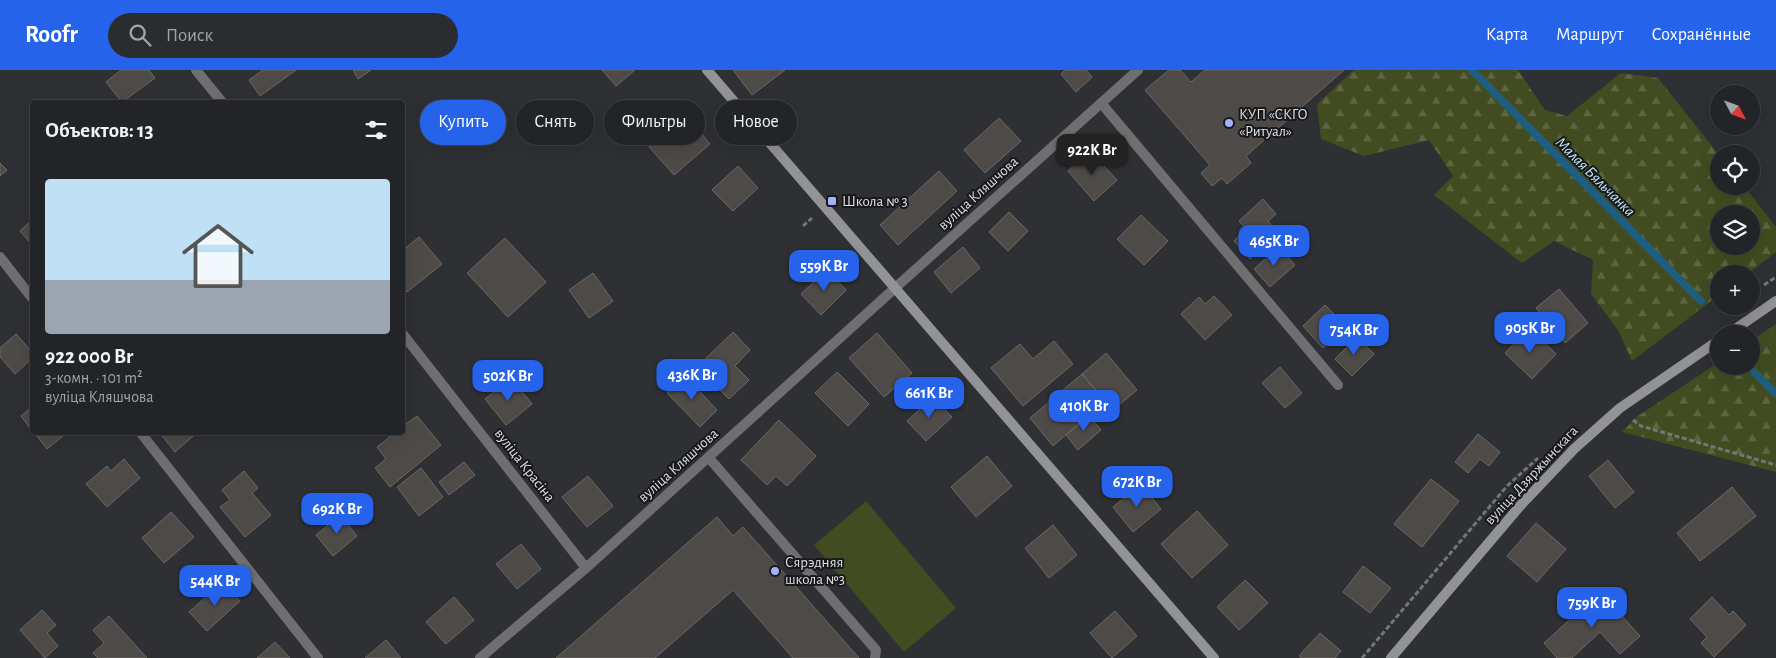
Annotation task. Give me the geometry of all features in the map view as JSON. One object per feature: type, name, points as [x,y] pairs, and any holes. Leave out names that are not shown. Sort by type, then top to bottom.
[{"type":"street","points":[[196,70],[220,100]]},
{"type":"street","points":[[707,70],[1214,658]]},
{"type":"street","name":"вуліца Кляшчова","points":[[480,658],[586,568],[1138,70]]},
{"type":"street","points":[[1101,103],[1338,385]]},
{"type":"street","points":[[0,257],[30,295]]},
{"type":"street","points":[[1741,325],[1776,301]]},
{"type":"street","name":"вуліца Красіна","points":[[405,337],[586,568]]},
{"type":"street","name":"вуліца Дзяржынскага","points":[[1391,658],[1520,506],[1574,449],[1620,408],[1710,346]]},
{"type":"street","points":[[142,435],[318,658]]},
{"type":"street","points":[[709,458],[876,650],[875,658]]},
{"type":"path","points":[[1620,408],[1641,426],[1776,465]]},
{"type":"green space","points":[[1354,70],[1518,70],[1545,110],[1567,116],[1621,73],[1658,78],[1711,145],[1710,195],[1751,195],[1759,205],[1710,205],[1710,255],[1760,255],[1760,206],[1776,227],[1776,252],[1759,265],[1710,265],[1710,302],[1632,361],[1618,330],[1591,294],[1593,260],[1554,241],[1522,263],[1434,195],[1453,176],[1429,140],[1364,156],[1321,139],[1317,104]]},
{"type":"green space","points":[[1776,324],[1776,472],[1622,432],[1638,416],[1710,368],[1710,375],[1760,375],[1760,335]]},
{"type":"green space","points":[[866,501],[956,608],[904,652],[814,545]]},
{"type":"building","points":[[121,70],[149,70],[155,78],[125,100],[120,100],[106,82]]},
{"type":"building","points":[[263,70],[296,70],[260,96],[249,80]]},
{"type":"building","points":[[353,70],[371,70],[358,79]]},
{"type":"building","points":[[602,70],[635,70],[616,86]]},
{"type":"building","points":[[733,70],[785,70],[752,95]]},
{"type":"building","points":[[1065,70],[1086,70],[1092,77],[1076,92],[1061,74]]},
{"type":"building","name":"КУП «СКГО «Ритуал»","points":[[1169,70],[1180,70],[1191,82],[1205,70],[1344,70],[1246,156],[1251,163],[1227,184],[1222,178],[1212,186],[1201,173],[1210,165],[1145,90]]},
{"type":"building","points":[[999,118],[1021,141],[985,173],[964,150]]},
{"type":"building","points":[[705,138],[710,144],[674,175],[649,147],[651,145],[705,145]]},
{"type":"building","points":[[1090,151],[1117,180],[1094,201],[1068,171]]},
{"type":"building","points":[[0,163],[7,170],[0,176]]},
{"type":"building","points":[[738,166],[758,188],[733,211],[712,190]]},
{"type":"building","points":[[939,171],[957,191],[898,245],[880,225]]},
{"type":"building","points":[[1263,199],[1276,214],[1268,221],[1279,234],[1250,259],[1234,241],[1246,229],[1239,221]]},
{"type":"building","points":[[1009,212],[1028,231],[1008,251],[989,232]]},
{"type":"building","points":[[1141,215],[1168,241],[1144,265],[1117,239]]},
{"type":"building","points":[[30,222],[30,243],[20,231]]},
{"type":"building","points":[[419,237],[442,264],[407,292],[405,290],[405,249]]},
{"type":"building","points":[[505,238],[546,282],[508,317],[467,273]]},
{"type":"building","points":[[963,247],[980,268],[951,293],[934,272]]},
{"type":"building","points":[[1279,247],[1295,265],[1270,287],[1254,269]]},
{"type":"building","points":[[827,270],[846,290],[821,315],[801,294]]},
{"type":"building","points":[[593,273],[613,301],[589,318],[569,290]]},
{"type":"building","points":[[1559,289],[1588,323],[1565,343],[1536,308]]},
{"type":"building","points":[[1214,296],[1232,315],[1205,340],[1181,314],[1199,297],[1205,304]]},
{"type":"building","points":[[1325,305],[1346,326],[1323,348],[1303,326]]},
{"type":"building","points":[[1529,328],[1556,354],[1532,379],[1505,353]]},
{"type":"building","points":[[733,332],[750,350],[735,366],[749,380],[729,399],[697,367]]},
{"type":"building","points":[[877,333],[912,373],[884,397],[849,358]]},
{"type":"building","points":[[16,334],[30,350],[30,360],[15,374],[0,357],[0,348]]},
{"type":"building","points":[[1357,337],[1374,354],[1352,376],[1335,359]]},
{"type":"building","points":[[1054,341],[1073,364],[1023,406],[991,368],[1020,344],[1033,359]]},
{"type":"building","points":[[1106,353],[1137,390],[1113,410],[1082,374]]},
{"type":"building","points":[[1280,367],[1302,393],[1285,408],[1262,383]]},
{"type":"building","points":[[837,372],[869,404],[848,426],[815,393]]},
{"type":"building","points":[[1082,374],[1105,401],[1053,446],[1030,418]]},
{"type":"building","points":[[685,376],[717,410],[700,427],[667,393]]},
{"type":"building","points":[[511,378],[532,404],[506,425],[485,399]]},
{"type":"building","points":[[933,397],[952,417],[926,441],[907,421]]},
{"type":"building","points":[[30,409],[30,428],[21,416]]},
{"type":"building","points":[[1089,415],[1101,430],[1078,450],[1066,435]]},
{"type":"building","points":[[417,416],[441,445],[390,487],[375,468],[386,459],[377,447],[392,435],[405,435],[405,425]]},
{"type":"building","points":[[779,420],[816,456],[787,486],[776,476],[767,485],[741,460]]},
{"type":"building","points":[[1478,434],[1500,452],[1489,466],[1480,459],[1468,473],[1455,462]]},
{"type":"building","points":[[36,435],[64,435],[47,449]]},
{"type":"building","points":[[161,435],[195,435],[175,452]]},
{"type":"building","points":[[987,456],[1012,486],[976,517],[951,487]]},
{"type":"building","points":[[124,459],[140,478],[107,507],[86,484],[107,466],[111,471]]},
{"type":"building","points":[[1608,460],[1634,492],[1615,508],[1589,476]]},
{"type":"building","points":[[464,462],[475,475],[449,495],[439,482]]},
{"type":"building","points":[[421,468],[443,497],[419,516],[397,487]]},
{"type":"building","points":[[244,471],[258,488],[252,493],[271,515],[245,537],[220,507],[230,500],[222,490]]},
{"type":"building","points":[[588,476],[613,506],[587,527],[562,497]]},
{"type":"building","points":[[1431,479],[1459,501],[1422,547],[1394,524]]},
{"type":"building","points":[[1141,484],[1161,509],[1133,532],[1113,507]]},
{"type":"building","points":[[1732,487],[1756,516],[1700,561],[1677,533]]},
{"type":"building","points":[[1197,511],[1228,545],[1192,578],[1161,544]]},
{"type":"building","points":[[171,512],[194,537],[164,563],[142,538]]},
{"type":"building","points":[[340,515],[357,536],[333,556],[316,535]]},
{"type":"building","points":[[717,517],[733,536],[743,527],[859,658],[793,658],[733,590],[655,658],[556,658]]},
{"type":"building","points":[[1536,523],[1566,549],[1537,582],[1507,556]]},
{"type":"building","points":[[1053,525],[1077,555],[1049,578],[1025,548]]},
{"type":"building","points":[[521,544],[541,569],[517,589],[496,564]]},
{"type":"building","points":[[1363,566],[1391,588],[1370,613],[1343,592]]},
{"type":"building","points":[[1245,580],[1268,603],[1239,630],[1217,607]]},
{"type":"building","points":[[223,582],[240,601],[207,631],[189,612]]},
{"type":"building","points":[[1600,592],[1640,636],[1620,654],[1600,632],[1572,658],[1557,658],[1544,643]]},
{"type":"building","points":[[454,597],[474,620],[446,644],[426,622]]},
{"type":"building","points":[[1712,597],[1729,615],[1733,611],[1746,625],[1714,657],[1701,643],[1707,637],[1690,619]]},
{"type":"building","points":[[42,610],[56,625],[47,633],[58,646],[45,658],[20,630]]},
{"type":"building","points":[[1115,611],[1137,636],[1112,658],[1090,633]]},
{"type":"building","points":[[109,616],[147,658],[98,658],[93,653],[104,643],[93,630]]},
{"type":"building","points":[[1320,633],[1341,651],[1335,658],[1302,658],[1299,656]]},
{"type":"building","points":[[386,640],[401,658],[365,658]]},
{"type":"building","points":[[275,642],[290,658],[257,658]]},
{"type":"waterway","name":"Малая Бяльчанка","points":[[1472,70],[1701,301]]},
{"type":"waterway","name":"Малая Бяльчанка","points":[[1757,375],[1776,394]]},
{"type":"place","name":"КУП «СКГО «Ритуал»","points":[[1229,123]]},
{"type":"place","name":"Школа № 3","points":[[832,201]]},
{"type":"place","name":"Сярэдняя школа №3","points":[[775,571]]}]
